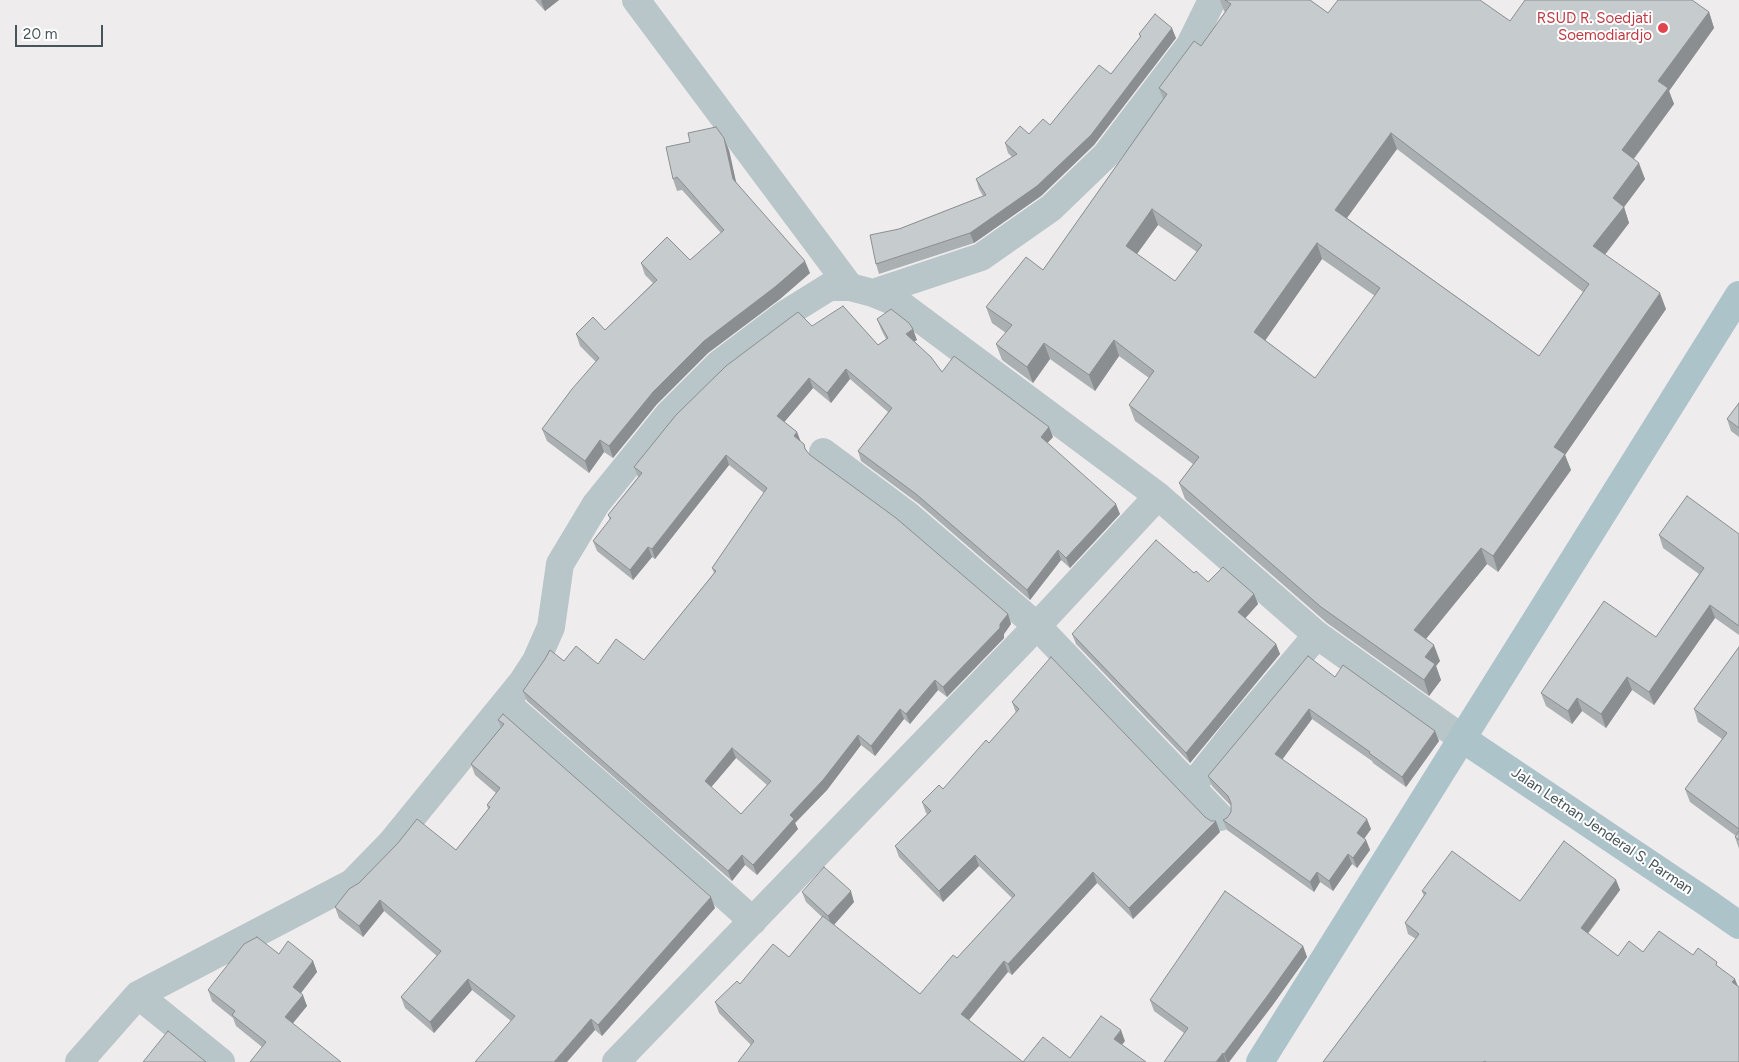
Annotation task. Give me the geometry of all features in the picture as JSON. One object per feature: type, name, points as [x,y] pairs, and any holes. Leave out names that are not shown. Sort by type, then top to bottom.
[{"type":"main road","points":[[1260,1062],[1464,739],[1739,295]]},
{"type":"main road","name":"Jalan Letnan Jenderal S. Parman","points":[[1464,739],[1739,925]]},
{"type":"street","points":[[636,0],[861,290]]},
{"type":"street","points":[[861,290],[982,257],[1051,208],[1106,155],[1190,44],[1212,0]]},
{"type":"street","points":[[79,1062],[138,995],[352,883],[391,843],[506,703],[536,661],[551,627],[560,564],[596,504],[668,415],[719,364],[784,315],[829,287],[861,290],[900,304],[1158,496],[1317,634],[1464,739]]},
{"type":"street","points":[[823,452],[909,516],[1037,626],[1220,817]]},
{"type":"street","points":[[622,1060],[1037,626],[1158,496]]},
{"type":"street","points":[[1192,786],[1317,634]]},
{"type":"street","points":[[506,703],[753,921]]},
{"type":"street","points":[[138,995],[221,1062]]},
{"type":"building","points":[[1225,0],[1310,0],[1328,13],[1338,0],[1480,0],[1510,21],[1525,0],[1692,0],[1709,12],[1658,81],[1668,88],[1622,150],[1639,163],[1613,198],[1624,207],[1593,246],[1660,293],[1554,447],[1565,454],[1493,556],[1481,548],[1414,630],[1434,645],[1425,657],[1435,664],[1424,680],[1321,607],[1179,483],[1199,457],[1129,405],[1154,371],[1114,340],[1089,375],[1044,343],[1027,367],[996,344],[1012,325],[986,307],[1026,257],[1043,270],[1167,94],[1159,88],[1194,41],[1201,46],[1231,4]],"holes":[[[1391,133],[1589,284],[1539,356],[1335,210]],[[1152,209],[1202,245],[1175,281],[1126,246]],[[1317,243],[1380,288],[1315,378],[1254,332]]]},
{"type":"building","points":[[1155,14],[1172,28],[1091,135],[1037,186],[970,233],[876,264],[870,235],[899,229],[986,195],[976,179],[1017,154],[1005,143],[1020,126],[1029,134],[1043,119],[1050,125],[1099,65],[1111,74],[1141,36],[1139,34]]},
{"type":"building","points":[[716,127],[724,138],[733,179],[805,261],[775,287],[704,341],[653,392],[609,446],[600,440],[585,461],[542,429],[572,389],[599,358],[576,334],[593,317],[605,330],[657,280],[641,263],[667,237],[690,260],[724,230],[677,177],[673,179],[666,147],[690,142],[688,133]]},
{"type":"building","points":[[843,306],[878,345],[888,338],[877,319],[891,309],[909,323],[913,329],[906,334],[931,357],[942,372],[954,356],[1049,427],[1041,437],[1116,504],[1066,558],[1058,550],[1027,590],[916,494],[858,451],[892,408],[846,369],[827,393],[809,378],[777,416],[797,432],[794,436],[804,444],[805,449],[810,455],[896,518],[1008,614],[1000,624],[1000,628],[943,687],[935,680],[906,714],[900,709],[871,746],[858,735],[823,780],[790,815],[794,819],[753,865],[742,855],[728,871],[523,691],[550,650],[564,661],[576,646],[598,664],[616,639],[644,660],[716,571],[712,568],[767,488],[726,455],[652,549],[648,547],[630,570],[593,541],[611,518],[608,515],[642,473],[634,467],[676,415],[726,366],[798,312],[812,326]],"holes":[[[732,748],[771,781],[741,814],[705,781]]]},
{"type":"building","points":[[1739,403],[1739,428],[1727,419]]},
{"type":"building","points":[[1687,496],[1739,534],[1739,626],[1710,605],[1649,692],[1627,677],[1601,714],[1577,698],[1568,711],[1541,693],[1604,601],[1656,637],[1704,568],[1659,535]]},
{"type":"building","points":[[1156,540],[1194,573],[1196,571],[1208,582],[1223,567],[1254,594],[1238,612],[1276,644],[1186,753],[1072,634]]},
{"type":"building","points":[[1739,647],[1739,829],[1685,789],[1727,733],[1694,709]]},
{"type":"building","points":[[1308,656],[1335,677],[1343,665],[1435,731],[1402,777],[1309,709],[1275,754],[1367,819],[1357,833],[1366,840],[1353,858],[1348,854],[1329,881],[1317,872],[1310,882],[1223,820],[1231,812],[1231,803],[1228,796],[1208,776]]},
{"type":"building","points":[[1051,657],[1205,817],[1211,821],[1216,821],[1129,908],[1093,872],[1008,964],[1004,961],[961,1014],[1023,1062],[738,1062],[754,1041],[715,1002],[737,981],[740,984],[773,944],[789,957],[823,916],[920,994],[953,955],[957,958],[1015,895],[975,855],[939,891],[895,846],[931,811],[922,802],[939,785],[943,789],[986,740],[989,743],[1019,709],[1012,702]]},
{"type":"building","points":[[503,714],[711,897],[598,1025],[591,1019],[554,1062],[475,1062],[515,1016],[468,979],[430,1022],[401,997],[441,951],[380,900],[359,926],[335,907],[349,889],[359,883],[398,843],[417,819],[456,850],[490,807],[487,805],[500,788],[471,764],[504,724],[498,720]]},
{"type":"building","points":[[1739,831],[1739,840],[1735,837]]},
{"type":"building","points":[[1564,841],[1616,880],[1581,928],[1618,956],[1629,941],[1643,952],[1659,931],[1693,955],[1698,948],[1735,979],[1732,982],[1739,987],[1739,1062],[1323,1062],[1419,934],[1405,923],[1426,893],[1422,891],[1452,851],[1520,901]]},
{"type":"building","points":[[824,867],[851,891],[828,916],[802,892]]},
{"type":"building","points":[[1225,891],[1303,946],[1224,1054],[1216,1062],[1164,1062],[1188,1028],[1150,1000]]},
{"type":"building","points":[[257,937],[279,954],[288,941],[313,961],[293,987],[303,995],[285,1017],[341,1062],[250,1062],[266,1042],[232,1015],[235,1011],[208,990],[244,944]]},
{"type":"building","points":[[1101,1016],[1121,1030],[1114,1039],[1146,1062],[1023,1062],[1043,1037],[1070,1058]]},
{"type":"building","points":[[168,1031],[206,1062],[143,1062]]},
{"type":"place","name":"RSUD R. Soedjati Soemodiardjo","points":[[1663,28]]}]
